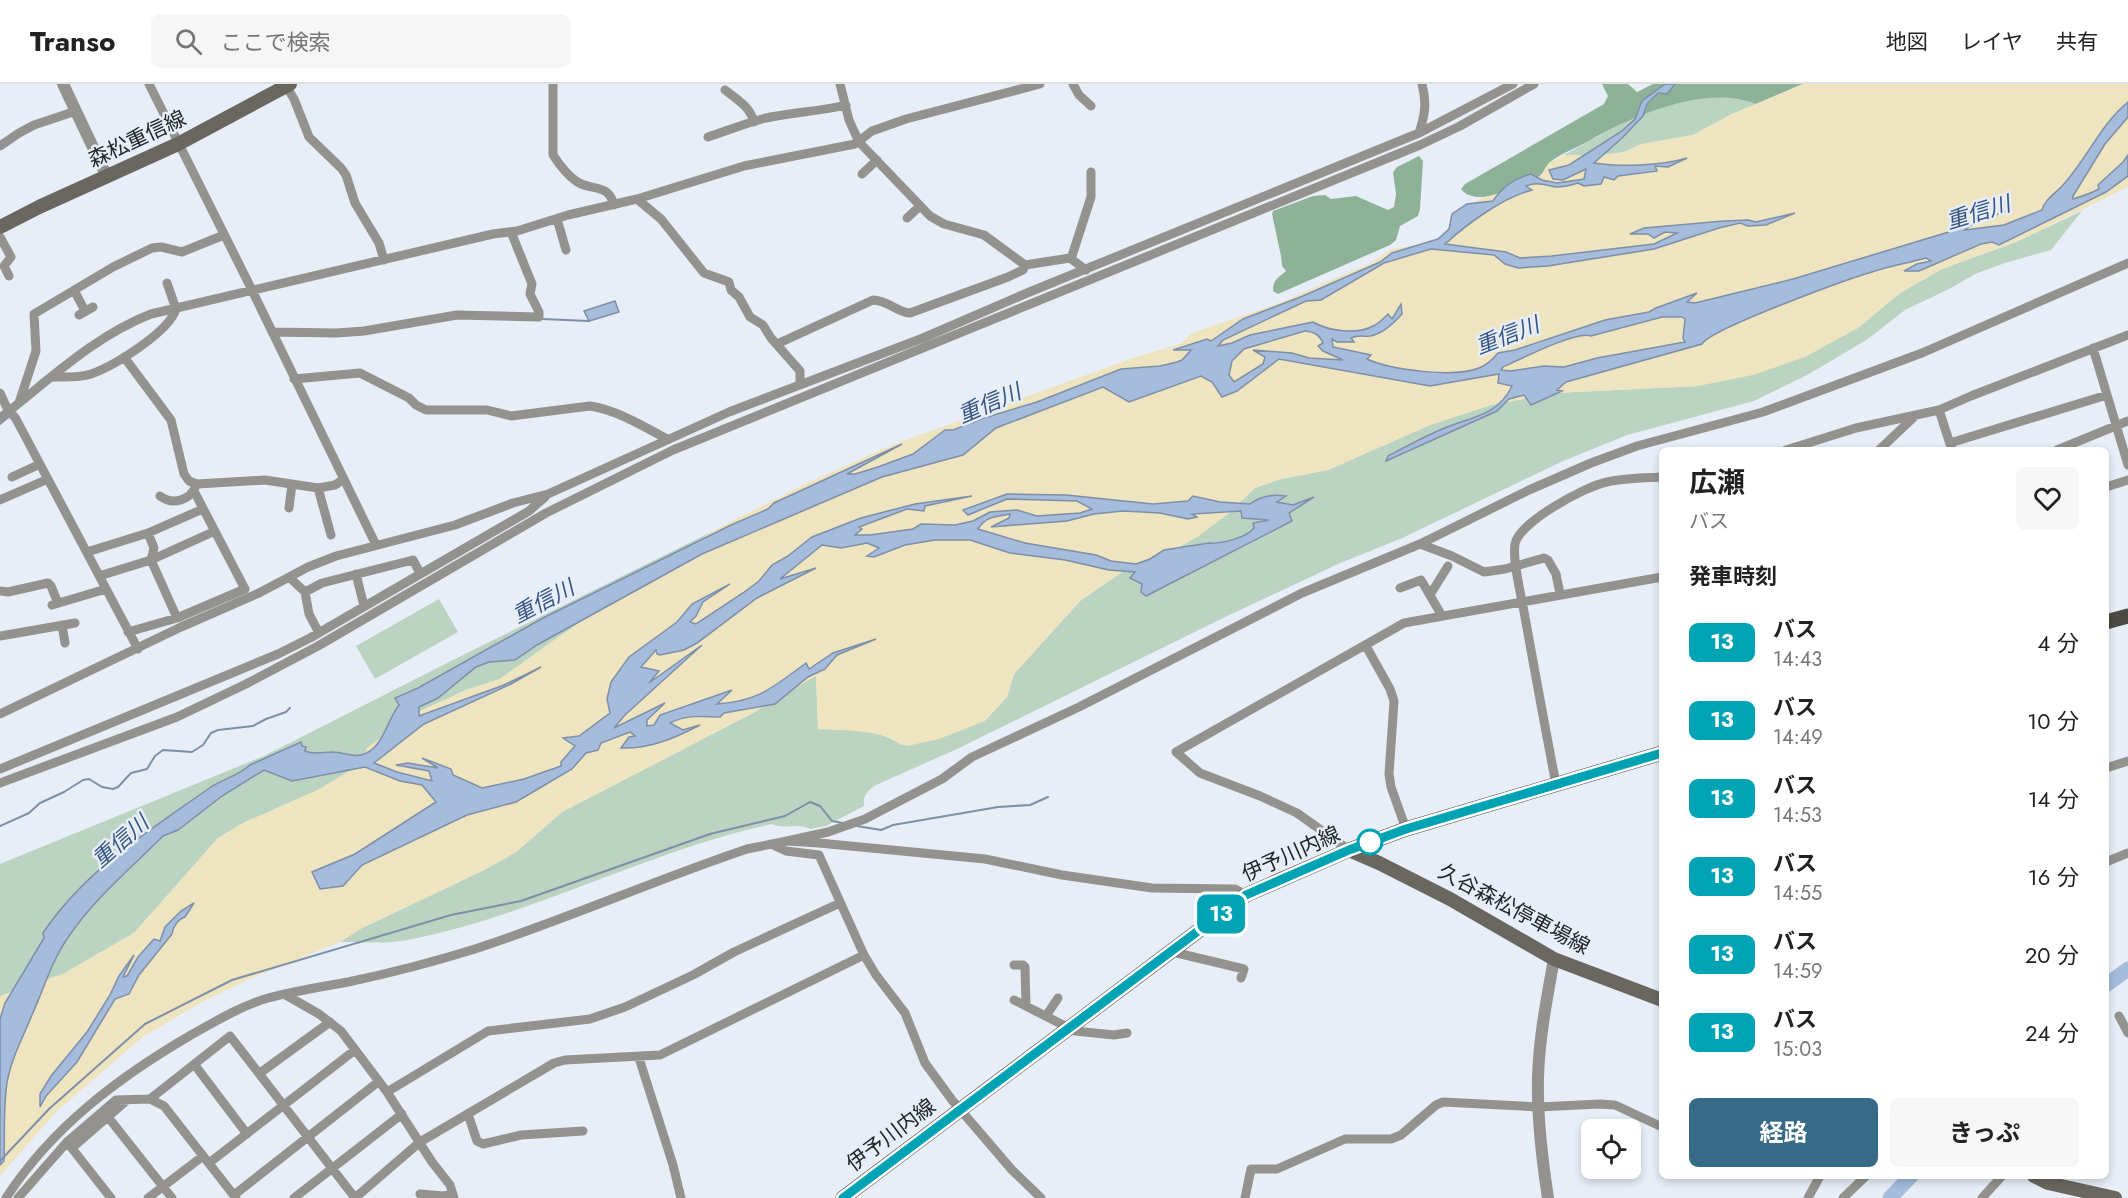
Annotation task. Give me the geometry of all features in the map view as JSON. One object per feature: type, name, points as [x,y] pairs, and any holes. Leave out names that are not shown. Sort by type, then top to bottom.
[{"type":"main road","name":"森松重信線","points":[[0,227],[178,144],[288,85]]},
{"type":"main road","points":[[2109,621],[2128,616]]},
{"type":"main road","name":"伊予川内線","points":[[843,1198],[1246,895],[1349,850],[1406,829],[1659,754]]},
{"type":"main road","name":"久谷森松停車場線","points":[[1349,850],[1459,904],[1554,959],[1659,999]]},
{"type":"main road","points":[[2040,1179],[2048,1183],[2115,1198]]},
{"type":"street","points":[[63,84],[107,177]]},
{"type":"street","points":[[149,84],[376,545]]},
{"type":"street","points":[[553,84],[553,155],[576,181],[606,190],[614,205]]},
{"type":"street","points":[[840,84],[859,142],[937,221],[984,235],[1025,265],[1062,258],[1071,259],[1086,270]]},
{"type":"street","points":[[0,418],[95,345],[122,327],[151,314],[493,234],[511,232],[638,199],[744,166],[859,142],[872,131],[906,119],[1040,84]]},
{"type":"street","points":[[1073,84],[1079,95],[1091,106]]},
{"type":"street","points":[[1419,133],[1426,112],[1422,84]]},
{"type":"street","points":[[0,769],[278,654],[529,511],[548,494],[667,439],[729,412],[923,338],[1027,293],[1419,133],[1514,84]]},
{"type":"street","points":[[0,783],[144,730],[246,684],[318,646],[546,513],[706,436],[1420,145],[1460,126],[1534,84]]},
{"type":"street","points":[[288,85],[309,137],[346,175],[355,203],[379,243],[384,261]]},
{"type":"street","points":[[726,90],[742,102],[754,122]]},
{"type":"street","points":[[708,137],[754,122],[846,105]]},
{"type":"street","points":[[0,146],[34,125],[76,111]]},
{"type":"street","points":[[862,174],[877,160]]},
{"type":"street","points":[[1071,259],[1091,197],[1091,172]]},
{"type":"street","points":[[638,199],[661,219],[704,273],[729,282],[731,290],[740,297],[750,316],[763,325],[800,371],[800,385]]},
{"type":"street","points":[[907,218],[920,206]]},
{"type":"street","points":[[556,219],[566,250]]},
{"type":"street","points":[[272,332],[345,332],[457,315],[539,317],[539,312],[530,294],[532,284],[511,232]]},
{"type":"street","points":[[19,403],[36,351],[34,314],[113,267],[152,248],[161,247],[182,252],[224,235]]},
{"type":"street","points":[[0,237],[11,258],[4,266],[9,276]]},
{"type":"street","points":[[6,1198],[62,1128],[96,1098],[157,1056],[219,1019],[246,1006],[284,994],[411,968],[476,949],[726,856],[770,843],[828,832],[865,819],[942,779],[972,757],[1079,707],[1302,593],[1420,544],[1529,490],[1590,463],[1637,446],[1763,412],[1922,354],[2128,263]]},
{"type":"street","points":[[777,344],[873,300],[881,300],[910,313],[1008,277],[1023,270],[1025,265]]},
{"type":"street","points":[[53,377],[89,374],[124,357],[170,321],[176,309],[167,284]]},
{"type":"street","points":[[74,290],[85,311]]},
{"type":"street","points":[[1796,447],[1856,428],[1939,410],[2128,335]]},
{"type":"street","points":[[2093,348],[2128,465]]},
{"type":"street","points":[[124,357],[171,420],[184,474],[195,487],[203,509],[245,589],[177,618],[128,632]]},
{"type":"street","points":[[294,378],[360,373],[409,398],[426,410],[487,410],[511,416],[590,406],[598,407],[667,439]]},
{"type":"street","points":[[0,393],[138,649]]},
{"type":"street","points":[[1939,410],[1951,446],[2107,395]]},
{"type":"street","points":[[1882,447],[1914,417]]},
{"type":"street","points":[[2064,447],[2128,421]]},
{"type":"street","points":[[12,477],[40,464]]},
{"type":"street","points":[[1556,784],[1522,602],[1515,544],[1521,531],[1534,520],[1584,490],[1605,482],[1628,478],[1659,477]]},
{"type":"street","points":[[0,500],[48,479]]},
{"type":"street","points":[[160,496],[176,501],[182,500],[195,487],[265,480],[318,488],[335,485],[344,479]]},
{"type":"street","points":[[2109,485],[2128,480]]},
{"type":"street","points":[[289,508],[292,484]]},
{"type":"street","points":[[318,488],[331,535]]},
{"type":"street","points":[[0,714],[330,558],[454,525],[513,503],[548,494],[588,491]]},
{"type":"street","points":[[87,552],[148,533],[203,509]]},
{"type":"street","points":[[99,576],[151,560],[215,531]]},
{"type":"street","points":[[148,533],[154,548],[151,560],[177,618]]},
{"type":"street","points":[[1420,544],[1452,556],[1484,572],[1544,558],[1548,560],[1556,574],[1560,594]]},
{"type":"street","points":[[305,592],[322,583],[413,561],[420,573]]},
{"type":"street","points":[[1430,595],[1448,566]]},
{"type":"street","points":[[356,574],[364,606]]},
{"type":"street","points":[[289,577],[305,592],[309,614],[318,633]]},
{"type":"street","points":[[1349,850],[1297,813],[1200,773],[1176,752],[1404,623],[1659,578]]},
{"type":"street","points":[[1400,588],[1421,580],[1442,616]]},
{"type":"street","points":[[0,591],[8,592],[48,583],[51,586],[55,604],[106,589]]},
{"type":"street","points":[[0,636],[75,623]]},
{"type":"street","points":[[62,626],[65,643]]},
{"type":"street","points":[[1366,645],[1394,701],[1390,780],[1406,829]]},
{"type":"street","points":[[2109,767],[2128,761]]},
{"type":"street","points":[[787,841],[985,859],[1062,875],[1152,888],[1235,889],[1246,895]]},
{"type":"street","points":[[770,843],[786,851],[819,855],[864,955],[905,1013],[925,1063],[960,1110],[1012,1170],[1041,1198]]},
{"type":"street","points":[[2109,861],[2128,853]]},
{"type":"street","points":[[387,1092],[488,1031],[590,1019],[625,1007],[693,975],[734,952],[840,903]]},
{"type":"street","points":[[1174,949],[1177,953],[1244,969],[1241,978]]},
{"type":"street","points":[[150,1099],[230,1036],[355,1198],[420,1142],[554,1063],[565,1060],[639,1058],[660,1055],[864,955]]},
{"type":"street","points":[[1548,1198],[1538,1107],[1538,1077],[1542,1029],[1554,959]]},
{"type":"street","points":[[1014,965],[1023,964],[1025,967],[1026,1006]]},
{"type":"street","points":[[284,994],[341,1031],[387,1092],[432,1162],[450,1185],[454,1196],[420,1194]]},
{"type":"street","points":[[1046,1016],[1058,998]]},
{"type":"street","points":[[1014,1000],[1070,1029],[1114,1035],[1127,1033]]},
{"type":"street","points":[[2119,1016],[2128,1033]]},
{"type":"street","points":[[260,1073],[330,1022]]},
{"type":"street","points":[[148,1198],[247,1134],[355,1050]]},
{"type":"street","points":[[639,1058],[673,1165],[681,1198]]},
{"type":"street","points":[[194,1064],[247,1134]]},
{"type":"street","points":[[18,1198],[116,1100],[150,1099],[164,1106],[235,1197],[378,1082]]},
{"type":"street","points":[[70,1144],[108,1117],[127,1100]]},
{"type":"street","points":[[1245,1198],[1251,1169],[1277,1169],[1345,1139],[1391,1139],[1401,1135],[1436,1105],[1443,1102],[1538,1107],[1615,1105],[1659,1126]]},
{"type":"street","points":[[294,1198],[402,1114]]},
{"type":"street","points":[[468,1114],[477,1141],[483,1144],[521,1135],[583,1131]]},
{"type":"street","points":[[108,1117],[172,1198]]},
{"type":"street","points":[[70,1144],[111,1198]]},
{"type":"street","points":[[1808,1198],[1819,1179]]},
{"type":"street","points":[[1843,1198],[1863,1179]]},
{"type":"street","points":[[1982,1198],[1999,1179]]},
{"type":"green space","points":[[1602,84],[1628,84],[1637,92],[1653,84],[1803,84],[1756,104],[1736,99],[1715,98],[1671,105],[1627,121],[1563,154],[1549,163],[1540,176],[1521,186],[1488,197],[1468,195],[1461,189],[1465,184],[1604,104],[1608,96]]},
{"type":"green space","points":[[1724,92],[1747,98],[1756,104],[1693,135],[1642,144],[1624,152],[1596,156],[1564,155],[1655,105],[1688,94]]},
{"type":"green space","points":[[1419,156],[1423,161],[1420,209],[1418,216],[1400,226],[1396,240],[1390,245],[1278,294],[1273,291],[1275,281],[1286,271],[1282,266],[1273,211],[1313,196],[1325,195],[1331,199],[1356,196],[1388,210],[1394,207],[1396,194],[1393,172],[1397,167]]},
{"type":"green space","points":[[2082,211],[2051,250],[1975,274],[1905,310],[1868,339],[1809,374],[1754,401],[1627,435],[1561,462],[1400,539],[1338,564],[957,749],[876,785],[866,794],[864,806],[826,826],[810,829],[772,824],[681,850],[501,915],[455,929],[400,941],[340,942],[360,929],[484,870],[516,852],[562,812],[751,714],[816,675],[818,729],[872,733],[892,739],[902,745],[1007,697],[1014,674],[1080,601],[1122,572],[1153,561],[1197,537],[1229,513],[1255,488],[1281,479],[1328,470],[1430,425],[1491,405],[1555,393],[1698,386],[1858,328],[1900,293],[1942,269],[2016,242]]},
{"type":"green space","points":[[713,531],[500,679],[466,690],[405,718],[361,764],[320,789],[243,823],[218,838],[134,933],[63,974],[0,996],[0,864],[264,756]]},
{"type":"green space","points":[[439,599],[458,632],[375,679],[356,646]]},
{"type":"sand","points":[[1803,84],[2128,84],[2128,187],[2016,242],[1942,269],[1900,293],[1858,328],[1805,357],[1753,375],[1698,386],[1555,393],[1491,405],[1430,425],[1328,470],[1281,479],[1255,488],[1229,513],[1197,537],[1153,561],[1122,572],[1080,601],[1014,674],[1007,697],[985,721],[939,739],[907,746],[877,734],[818,729],[816,676],[751,714],[562,812],[516,852],[484,870],[360,929],[340,942],[252,978],[204,1001],[143,1037],[57,1111],[0,1176],[0,996],[63,974],[134,933],[218,838],[243,823],[320,789],[361,764],[367,748],[405,718],[466,690],[500,679],[713,531],[805,484],[892,445],[1139,356],[1180,344],[1192,333],[1279,303],[1370,263],[1392,249],[1442,241],[1458,216],[1481,198],[1504,192],[1541,176],[1549,163],[1564,155],[1596,156],[1624,152],[1642,144],[1693,135],[1730,115]]},
{"type":"water","points":[[1665,84],[1675,84],[1667,94],[1658,93],[1647,104],[1643,116],[1594,163],[1640,165],[1687,158],[1668,167],[1655,166],[1657,171],[1618,176],[1614,180],[1604,177],[1601,184],[1584,186],[1578,183],[1558,187],[1542,184],[1526,186],[1532,190],[1509,199],[1486,212],[1445,244],[1506,252],[1520,258],[1552,256],[1654,244],[1677,233],[1665,232],[1654,238],[1648,234],[1630,234],[1644,228],[1724,221],[1756,222],[1795,213],[1766,225],[1748,226],[1740,223],[1654,249],[1548,266],[1518,268],[1505,264],[1494,255],[1431,249],[1384,263],[1321,300],[1306,301],[1223,340],[1218,346],[1250,335],[1313,322],[1326,328],[1343,331],[1366,329],[1377,324],[1388,314],[1392,319],[1401,304],[1402,314],[1384,331],[1375,335],[1351,338],[1354,342],[1337,342],[1332,339],[1333,347],[1371,355],[1367,359],[1406,369],[1439,372],[1468,371],[1490,362],[1498,353],[1515,350],[1605,320],[1649,312],[1697,293],[1687,302],[1695,303],[1793,279],[1962,228],[1976,221],[2007,211],[1979,221],[1965,230],[2004,225],[2042,210],[2048,200],[2072,175],[2109,121],[2128,102],[2128,117],[2105,144],[2073,199],[2099,189],[2098,185],[2128,155],[2128,176],[2106,192],[1999,245],[1992,242],[1981,244],[1919,271],[1904,271],[1917,264],[1931,261],[1926,258],[1858,276],[1753,316],[1729,327],[1702,344],[1566,382],[1557,390],[1562,391],[1531,405],[1524,395],[1509,399],[1497,411],[1386,461],[1388,456],[1425,437],[1493,409],[1507,395],[1512,386],[1498,383],[1499,374],[1430,386],[1279,359],[1237,391],[1222,397],[1212,382],[1201,376],[1129,402],[1103,387],[996,428],[963,455],[882,477],[702,554],[537,645],[515,660],[489,662],[476,667],[438,698],[419,707],[419,716],[504,685],[541,667],[511,684],[424,724],[374,763],[432,781],[429,771],[396,765],[408,763],[438,768],[422,758],[451,769],[453,775],[482,788],[524,779],[561,766],[561,762],[575,746],[563,738],[579,736],[610,713],[607,699],[611,682],[629,657],[677,622],[692,604],[730,584],[703,602],[690,622],[696,624],[759,581],[772,565],[788,556],[812,537],[861,518],[915,504],[972,496],[925,506],[924,511],[907,509],[859,527],[862,529],[855,535],[913,529],[921,524],[955,525],[973,521],[990,512],[1017,510],[1037,516],[1080,513],[1092,509],[1077,501],[1007,499],[968,515],[963,510],[1007,494],[1066,495],[1153,504],[1188,501],[1193,496],[1220,502],[1250,504],[1262,497],[1276,495],[1286,496],[1277,502],[1293,505],[1314,497],[1289,513],[1292,521],[1146,596],[1141,592],[1142,584],[1130,578],[1135,572],[1109,570],[1065,560],[1010,553],[970,540],[935,540],[905,545],[874,557],[867,556],[879,548],[867,543],[841,548],[822,545],[780,579],[816,568],[757,598],[697,643],[684,650],[660,655],[656,650],[641,667],[659,671],[649,683],[702,645],[625,715],[614,728],[665,703],[647,720],[647,726],[654,725],[660,715],[732,690],[717,704],[744,700],[775,686],[806,663],[809,669],[833,653],[876,639],[837,655],[825,669],[808,677],[775,704],[724,713],[720,717],[676,720],[670,723],[683,730],[700,725],[652,745],[621,748],[629,737],[635,736],[630,732],[601,743],[598,750],[586,753],[572,769],[516,802],[467,815],[362,865],[343,886],[320,889],[312,872],[355,854],[436,802],[422,785],[400,781],[365,767],[292,781],[264,770],[222,796],[178,830],[163,836],[102,896],[69,936],[53,964],[11,1065],[5,1102],[4,1161],[0,1165],[0,1019],[5,1003],[44,938],[43,933],[60,910],[99,870],[142,835],[211,787],[250,765],[301,742],[302,746],[306,747],[305,751],[312,753],[333,752],[361,755],[368,752],[380,741],[399,705],[395,698],[418,688],[543,618],[768,509],[774,503],[902,444],[847,474],[855,474],[913,454],[945,430],[953,430],[1037,402],[1121,369],[1160,366],[1182,360],[1191,350],[1173,350],[1207,339],[1211,341],[1243,319],[1303,296],[1380,262],[1392,253],[1438,239],[1449,229],[1452,214],[1467,204],[1493,201],[1505,187],[1520,178],[1531,174],[1542,180],[1557,183],[1584,179],[1586,169],[1563,180],[1553,179],[1549,170],[1569,165],[1622,131],[1635,119],[1642,101]],"holes":[[[1662,317],[1685,319],[1683,338],[1685,342],[1597,358],[1564,367],[1544,366],[1511,371],[1501,370],[1503,367],[1561,341],[1584,335],[1591,336]],[[1305,331],[1320,337],[1323,343],[1318,346],[1323,351],[1343,360],[1253,350],[1265,357],[1263,364],[1234,382],[1229,375],[1232,361],[1244,349]],[[1123,511],[1160,513],[1188,519],[1197,517],[1192,514],[1241,511],[1242,518],[1269,520],[1253,523],[1254,528],[1250,532],[1233,540],[1164,550],[1136,564],[1025,543],[978,529],[996,516],[1010,514],[1009,518],[991,527],[1067,521],[1094,514]]]},
{"type":"water","points":[[615,301],[619,312],[589,321],[584,311]]},
{"type":"water","points":[[194,903],[139,975],[129,994],[115,999],[77,1062],[46,1096],[40,1107],[40,1094],[51,1076],[87,1032],[119,976],[134,955],[123,977],[127,976],[138,957],[154,939],[160,941],[165,927],[181,911]]},
{"type":"waterway","points":[[542,319],[589,321]]},
{"type":"waterway","points":[[0,424],[10,416]]},
{"type":"waterway","points":[[0,826],[29,813],[40,803],[83,780],[89,779],[102,787],[113,789],[118,787],[131,773],[147,769],[155,756],[163,750],[192,752],[203,745],[211,733],[218,730],[253,726],[286,712],[290,708]]},
{"type":"waterway","points":[[857,826],[881,830],[893,825],[998,807],[1030,805],[1048,797]]},
{"type":"waterway","points":[[0,1161],[49,1109],[145,1024],[232,980],[451,915],[521,901],[710,834],[785,816],[810,802],[820,806],[832,821],[843,823]]},
{"type":"waterway","points":[[2109,983],[2128,969]]},
{"type":"waterway","points":[[1890,1198],[1908,1179]]},
{"type":"bus line","name":"13","points":[[843,1198],[1246,895],[1349,850],[1406,829],[1659,754]]},
{"type":"water label","name":"重信川","points":[[1978,212]]},
{"type":"water label","name":"重信川","points":[[1507,335]]},
{"type":"water label","name":"重信川","points":[[989,403]]},
{"type":"water label","name":"重信川","points":[[543,601]]},
{"type":"water label","name":"重信川","points":[[120,841]]}]
